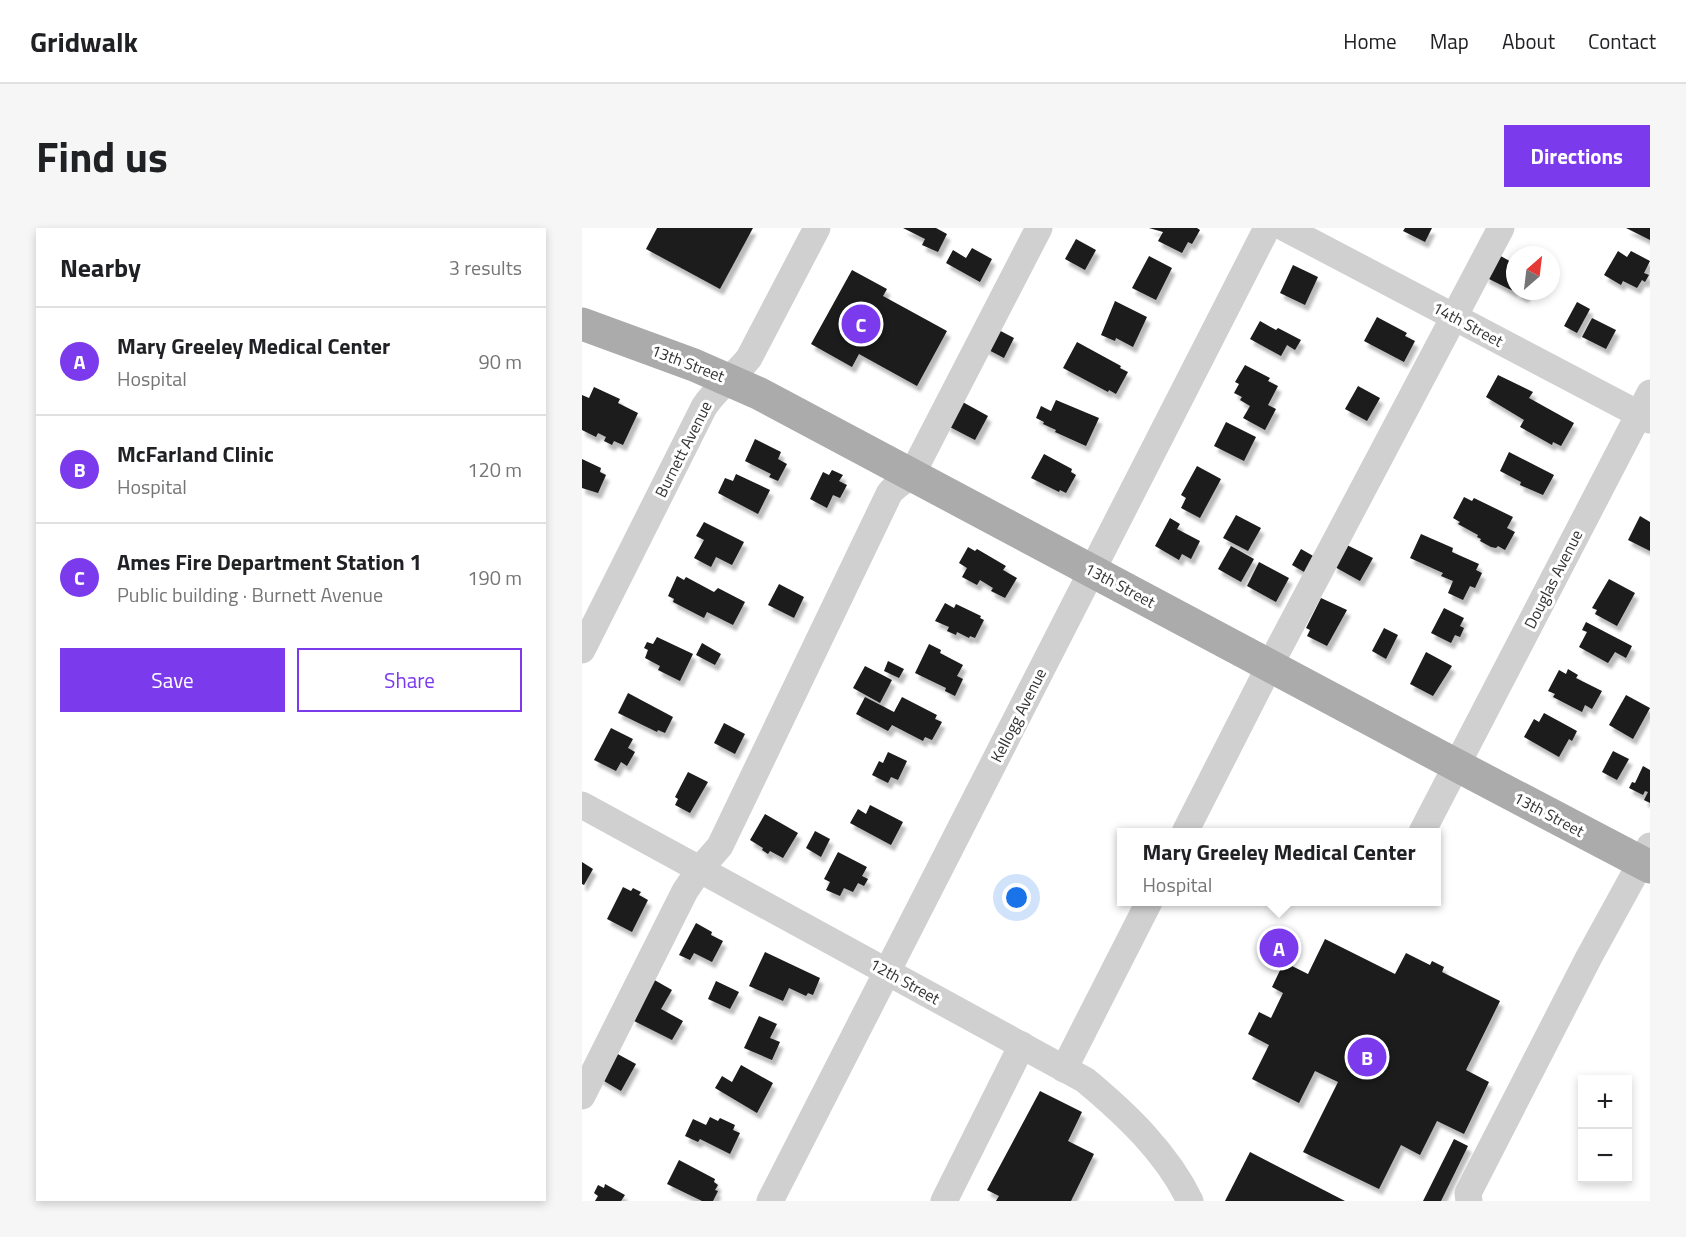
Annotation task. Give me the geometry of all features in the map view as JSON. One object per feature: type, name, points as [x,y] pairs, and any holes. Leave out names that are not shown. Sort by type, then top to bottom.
[{"type":"main road","name":"13th Street","points":[[582,324],[729,379],[912,474],[1456,765],[1647,858]]},
{"type":"street","name":"Burnett Avenue","points":[[582,650],[704,407],[712,393],[749,358],[817,228]]},
{"type":"street","points":[[582,1096],[685,891],[720,846],[889,494],[895,486],[907,480],[912,474],[1039,228]]},
{"type":"street","name":"Kellogg Avenue","points":[[770,1201],[1267,228]]},
{"type":"street","name":"14th Street","points":[[1286,228],[1455,317],[1646,409]]},
{"type":"street","points":[[1187,828],[1270,665],[1501,228]]},
{"type":"street","name":"Douglas Avenue","points":[[1424,828],[1646,409]]},
{"type":"street","name":"12th Street","points":[[582,805],[1085,1080],[1146,1137],[1182,1185],[1190,1201]]},
{"type":"street","points":[[1469,1201],[1468,1193],[1580,974],[1647,858]]},
{"type":"street","points":[[1064,1069],[1147,906]]},
{"type":"street","points":[[944,1201],[1022,1045]]},
{"type":"building","points":[[657,228],[753,228],[720,289],[646,249]]},
{"type":"building","points":[[903,228],[936,228],[947,234],[938,252],[922,245],[925,239]]},
{"type":"building","points":[[1149,228],[1197,228],[1200,230],[1192,244],[1188,242],[1182,253],[1158,241],[1163,232]]},
{"type":"building","points":[[1405,228],[1432,228],[1425,242],[1403,231]]},
{"type":"building","points":[[1626,228],[1650,228],[1650,240]]},
{"type":"building","points":[[1076,239],[1096,250],[1085,270],[1065,259]]},
{"type":"building","points":[[972,248],[992,259],[980,282],[946,263],[953,250],[966,258]]},
{"type":"building","points":[[1618,251],[1627,257],[1631,251],[1650,261],[1644,273],[1649,275],[1645,282],[1642,280],[1637,288],[1623,281],[1621,285],[1604,275]]},
{"type":"building","points":[[1497,254],[1506,259],[1506,288],[1485,277]]},
{"type":"building","points":[[1149,256],[1172,268],[1156,300],[1132,288]]},
{"type":"building","points":[[1293,265],[1318,277],[1305,305],[1280,293]]},
{"type":"building","points":[[852,270],[887,289],[883,296],[947,331],[917,386],[859,354],[852,367],[811,344]]},
{"type":"building","points":[[1115,301],[1147,317],[1133,347],[1116,338],[1115,341],[1101,335]]},
{"type":"building","points":[[1577,302],[1590,309],[1577,333],[1564,326]]},
{"type":"building","points":[[1377,317],[1407,333],[1405,336],[1415,341],[1404,362],[1364,341]]},
{"type":"building","points":[[1592,318],[1616,330],[1606,349],[1582,337]]},
{"type":"building","points":[[1260,321],[1301,340],[1295,350],[1287,345],[1281,356],[1250,339]]},
{"type":"building","points":[[991,326],[1014,338],[1004,358],[981,346]]},
{"type":"building","points":[[1077,342],[1128,372],[1116,394],[1063,368]]},
{"type":"building","points":[[1245,365],[1270,378],[1268,381],[1278,386],[1268,405],[1276,409],[1265,430],[1243,418],[1250,406],[1240,400],[1242,397],[1234,393],[1239,384],[1235,382]]},
{"type":"building","points":[[1498,375],[1533,392],[1529,398],[1574,423],[1561,446],[1553,442],[1552,445],[1520,427],[1524,420],[1486,397]]},
{"type":"building","points":[[1358,386],[1380,398],[1367,421],[1345,409]]},
{"type":"building","points":[[594,387],[620,399],[618,403],[638,413],[623,445],[614,441],[612,445],[604,441],[606,437],[598,433],[596,437],[582,430],[582,395],[589,398]]},
{"type":"building","points":[[959,400],[988,416],[975,440],[946,425]]},
{"type":"building","points":[[1056,400],[1099,418],[1086,446],[1055,432],[1056,430],[1036,418],[1041,406],[1051,411]]},
{"type":"building","points":[[1226,422],[1256,437],[1244,461],[1214,446]]},
{"type":"building","points":[[755,439],[781,452],[778,459],[787,464],[778,481],[769,477],[771,474],[745,461]]},
{"type":"building","points":[[1509,452],[1554,475],[1543,495],[1520,485],[1521,482],[1500,471]]},
{"type":"building","points":[[1044,454],[1072,469],[1071,472],[1076,475],[1066,493],[1060,490],[1059,492],[1031,478]]},
{"type":"building","points":[[582,459],[601,468],[600,472],[606,475],[598,493],[582,488]]},
{"type":"building","points":[[1197,466],[1221,479],[1200,518],[1181,508],[1186,498],[1181,495]]},
{"type":"building","points":[[832,470],[843,475],[839,481],[847,485],[840,498],[833,495],[827,508],[810,499],[823,472],[829,475]]},
{"type":"building","points":[[736,474],[770,490],[758,514],[718,493],[725,478],[733,481]]},
{"type":"building","points":[[1464,497],[1472,501],[1474,498],[1513,517],[1507,528],[1515,532],[1505,550],[1498,546],[1491,547],[1480,541],[1478,535],[1458,524],[1460,522],[1453,518]]},
{"type":"building","points":[[1236,515],[1261,528],[1248,551],[1223,538]]},
{"type":"building","points":[[1640,516],[1650,522],[1650,551],[1628,540]]},
{"type":"building","points":[[1170,518],[1180,524],[1177,529],[1200,541],[1191,559],[1182,554],[1179,560],[1155,546]]},
{"type":"building","points":[[704,522],[744,542],[732,565],[716,557],[711,567],[694,558],[704,540],[696,536]]},
{"type":"building","points":[[1421,534],[1453,548],[1452,552],[1479,564],[1476,570],[1482,573],[1475,588],[1470,586],[1463,600],[1448,593],[1453,581],[1441,576],[1443,573],[1410,558]]},
{"type":"building","points":[[1345,544],[1373,558],[1360,581],[1333,566]]},
{"type":"building","points":[[1231,546],[1254,559],[1241,582],[1218,569]]},
{"type":"building","points":[[968,547],[975,551],[977,549],[1006,566],[1003,570],[1017,578],[1005,598],[991,591],[993,588],[980,580],[977,585],[962,577],[967,568],[959,563]]},
{"type":"building","points":[[1301,549],[1315,557],[1306,573],[1292,565]]},
{"type":"building","points":[[1259,562],[1289,578],[1276,602],[1247,586]]},
{"type":"building","points":[[677,576],[684,580],[686,577],[714,592],[718,588],[745,602],[733,625],[707,612],[704,618],[673,602],[674,599],[668,596]]},
{"type":"building","points":[[1609,579],[1635,593],[1617,626],[1595,614],[1597,610],[1592,608]]},
{"type":"building","points":[[779,584],[804,597],[794,618],[768,605]]},
{"type":"building","points":[[1321,598],[1347,610],[1327,646],[1307,636],[1310,630],[1306,628]]},
{"type":"building","points":[[945,603],[954,608],[956,604],[981,616],[980,618],[984,620],[975,638],[970,636],[969,638],[957,632],[956,635],[947,631],[949,627],[935,621]]},
{"type":"building","points":[[1444,608],[1464,618],[1460,626],[1464,628],[1460,637],[1455,635],[1451,643],[1431,633]]},
{"type":"building","points":[[1586,622],[1632,646],[1626,658],[1615,652],[1608,663],[1579,647],[1587,632],[1582,630]]},
{"type":"building","points":[[1384,628],[1398,635],[1386,659],[1372,651]]},
{"type":"building","points":[[657,637],[693,654],[680,681],[658,670],[660,666],[645,658],[648,650],[644,648],[647,642],[653,644]]},
{"type":"building","points":[[702,643],[721,654],[715,665],[696,655]]},
{"type":"building","points":[[929,644],[941,650],[940,653],[963,665],[957,676],[963,679],[955,696],[945,691],[946,688],[915,673]]},
{"type":"building","points":[[1426,652],[1452,666],[1433,696],[1410,684]]},
{"type":"building","points":[[888,661],[904,669],[899,678],[884,671]]},
{"type":"building","points":[[865,666],[892,680],[880,703],[853,688]]},
{"type":"building","points":[[1568,669],[1578,675],[1576,678],[1602,691],[1592,709],[1585,705],[1582,712],[1553,697],[1555,694],[1548,691],[1559,670],[1566,674]]},
{"type":"building","points":[[628,693],[673,717],[665,733],[658,730],[657,732],[618,713]]},
{"type":"building","points":[[1626,695],[1650,708],[1633,739],[1609,725]]},
{"type":"building","points":[[865,697],[894,712],[902,697],[937,715],[935,719],[942,722],[932,740],[925,737],[923,741],[892,725],[888,731],[856,714]]},
{"type":"building","points":[[1544,713],[1577,731],[1572,741],[1569,739],[1559,757],[1524,737],[1534,719],[1539,722]]},
{"type":"building","points":[[724,723],[745,734],[735,754],[714,743]]},
{"type":"building","points":[[611,728],[633,739],[628,748],[635,752],[627,766],[621,762],[616,771],[594,760]]},
{"type":"building","points":[[1613,751],[1629,759],[1617,780],[1602,772]]},
{"type":"building","points":[[888,752],[907,761],[898,780],[891,777],[888,783],[872,775],[879,761],[883,763]]},
{"type":"building","points":[[1643,766],[1650,770],[1650,803],[1644,800],[1648,792],[1645,791],[1643,795],[1629,788],[1632,782],[1635,783]]},
{"type":"building","points":[[688,772],[708,782],[690,813],[675,805],[678,799],[675,797]]},
{"type":"building","points":[[870,805],[903,822],[891,845],[850,823],[858,809],[866,814]]},
{"type":"building","points":[[765,814],[798,833],[783,858],[770,851],[768,854],[750,840]]},
{"type":"building","points":[[815,831],[830,839],[821,857],[806,848]]},
{"type":"building","points":[[838,852],[867,867],[862,876],[868,879],[864,886],[858,883],[853,892],[844,888],[840,896],[826,890],[830,882],[824,879]]},
{"type":"building","points":[[582,862],[593,869],[584,885],[582,884]]},
{"type":"building","points":[[623,887],[641,892],[639,895],[648,900],[632,932],[607,919]]},
{"type":"building","points":[[696,923],[723,941],[712,962],[694,953],[690,960],[679,955]]},
{"type":"building","points":[[1325,939],[1395,974],[1406,953],[1430,965],[1432,961],[1444,967],[1442,972],[1500,1001],[1466,1070],[1489,1082],[1464,1134],[1437,1121],[1420,1155],[1401,1145],[1379,1189],[1303,1152],[1338,1082],[1315,1071],[1299,1103],[1252,1079],[1269,1045],[1248,1034],[1259,1012],[1271,1018],[1283,993],[1272,987],[1284,962],[1308,974]]},
{"type":"building","points":[[765,952],[820,978],[813,995],[808,993],[806,996],[789,988],[783,1001],[749,986]]},
{"type":"building","points":[[651,978],[672,990],[661,1009],[683,1021],[672,1040],[632,1020]]},
{"type":"building","points":[[716,981],[739,992],[730,1009],[708,999]]},
{"type":"building","points":[[759,1016],[777,1024],[770,1038],[780,1042],[772,1060],[744,1048]]},
{"type":"building","points":[[614,1052],[636,1064],[621,1091],[599,1078]]},
{"type":"building","points":[[741,1065],[773,1083],[757,1113],[715,1088],[722,1076],[732,1082]]},
{"type":"building","points":[[1040,1091],[1082,1112],[1068,1141],[1094,1154],[1071,1201],[996,1201],[999,1196],[987,1190]]},
{"type":"building","points":[[710,1117],[718,1121],[720,1118],[735,1125],[733,1130],[740,1133],[730,1154],[700,1139],[698,1142],[685,1136],[693,1119],[706,1125]]},
{"type":"building","points":[[1454,1139],[1468,1146],[1441,1201],[1423,1201]]},
{"type":"building","points":[[1250,1152],[1345,1201],[1225,1201]]},
{"type":"building","points":[[679,1160],[715,1179],[714,1182],[718,1185],[715,1190],[718,1191],[713,1201],[702,1201],[667,1184]]},
{"type":"building","points":[[605,1184],[625,1195],[621,1201],[595,1201],[598,1196],[594,1193],[598,1185],[604,1188]]},
{"type":"place","name":"Ames Fire Department Station 1","points":[[861,324]]},
{"type":"place","name":"Mary Greeley Medical Center","points":[[1279,948]]},
{"type":"place","name":"McFarland Clinic","points":[[1367,1057]]}]
